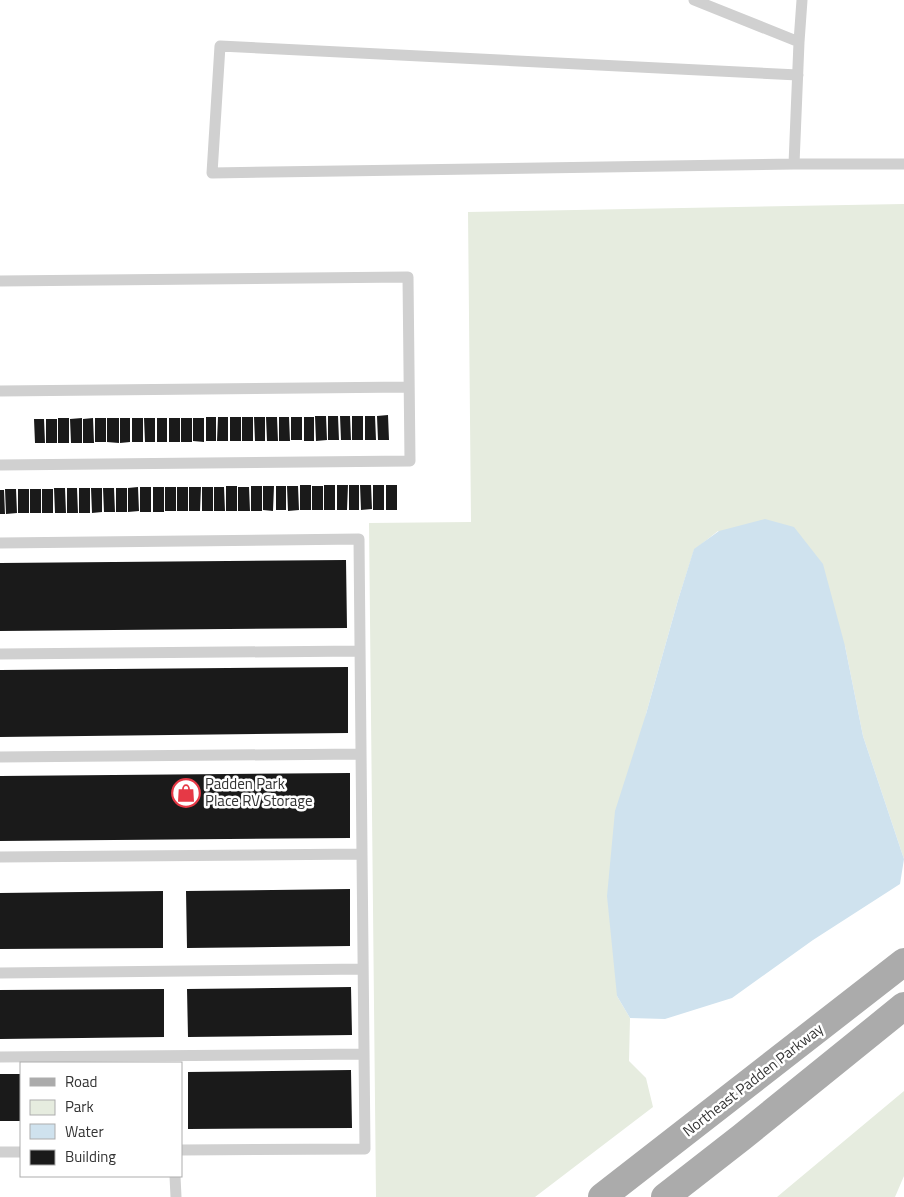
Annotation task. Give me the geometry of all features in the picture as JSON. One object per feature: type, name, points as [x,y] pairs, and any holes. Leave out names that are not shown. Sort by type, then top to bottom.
[{"type":"main road","name":"Northeast Padden Parkway","points":[[602,1197],[904,962]]},
{"type":"main road","points":[[665,1197],[742,1138],[904,1006]]},
{"type":"lane","points":[[694,0],[799,42]]},
{"type":"lane","points":[[794,164],[802,0]]},
{"type":"lane","points":[[798,75],[220,46],[212,173],[904,164]]},
{"type":"lane","points":[[0,281],[408,278],[410,461],[0,465]]},
{"type":"lane","points":[[0,391],[409,387]]},
{"type":"lane","points":[[0,543],[359,540],[365,1148],[182,1150]]},
{"type":"lane","points":[[0,654],[360,651]]},
{"type":"lane","points":[[0,757],[361,754]]},
{"type":"lane","points":[[0,857],[362,854]]},
{"type":"lane","points":[[0,973],[363,969]]},
{"type":"lane","points":[[0,1057],[364,1054]]},
{"type":"lane","points":[[0,1152],[20,1152]]},
{"type":"lane","points":[[175,1177],[176,1197]]},
{"type":"green space","points":[[904,204],[904,859],[863,736],[845,646],[718,531],[694,550],[646,714],[617,996],[630,1018],[629,1061],[646,1078],[653,1107],[535,1197],[376,1197],[369,523],[471,522],[468,212]]},
{"type":"green space","points":[[904,1091],[904,1176],[895,1197],[777,1197]]},
{"type":"water","points":[[765,519],[794,527],[823,564],[845,646],[863,736],[904,859],[900,884],[813,940],[732,998],[665,1019],[630,1018],[617,996],[607,896],[615,811],[646,714],[694,549],[719,531]]},
{"type":"building","points":[[388,415],[389,440],[378,440],[377,416]]},
{"type":"building","points":[[315,416],[326,416],[327,440],[316,441]]},
{"type":"building","points":[[328,416],[338,416],[339,440],[328,440]]},
{"type":"building","points":[[340,416],[350,416],[351,440],[341,440]]},
{"type":"building","points":[[352,416],[363,416],[363,440],[352,440]]},
{"type":"building","points":[[365,416],[375,416],[376,440],[365,440]]},
{"type":"building","points":[[206,417],[216,417],[216,441],[206,441]]},
{"type":"building","points":[[218,417],[228,417],[228,441],[217,441]]},
{"type":"building","points":[[230,417],[241,417],[241,441],[230,441]]},
{"type":"building","points":[[242,417],[253,417],[253,441],[242,441]]},
{"type":"building","points":[[254,417],[265,417],[265,441],[255,441]]},
{"type":"building","points":[[266,417],[277,417],[278,441],[267,441]]},
{"type":"building","points":[[279,417],[289,417],[290,441],[279,441]]},
{"type":"building","points":[[291,417],[302,417],[302,440],[291,440]]},
{"type":"building","points":[[304,417],[314,417],[314,441],[304,441]]},
{"type":"building","points":[[58,418],[69,418],[69,443],[58,443]]},
{"type":"building","points":[[82,418],[82,443],[71,443],[70,419]]},
{"type":"building","points":[[93,418],[94,443],[83,443],[83,419]]},
{"type":"building","points":[[95,418],[106,418],[106,442],[95,442]]},
{"type":"building","points":[[107,418],[119,418],[119,443],[107,442]]},
{"type":"building","points":[[120,418],[130,418],[130,442],[120,443]]},
{"type":"building","points":[[132,418],[143,418],[143,442],[132,442]]},
{"type":"building","points":[[144,418],[155,418],[155,442],[145,442]]},
{"type":"building","points":[[157,418],[167,418],[167,442],[157,442]]},
{"type":"building","points":[[169,418],[180,418],[180,442],[169,442]]},
{"type":"building","points":[[181,418],[192,418],[192,442],[181,442]]},
{"type":"building","points":[[193,418],[204,418],[204,442],[193,441]]},
{"type":"building","points":[[34,419],[44,419],[45,443],[35,443]]},
{"type":"building","points":[[46,419],[57,419],[57,443],[46,443]]},
{"type":"building","points":[[300,485],[311,485],[311,510],[300,510]]},
{"type":"building","points":[[324,485],[335,485],[335,510],[324,510]]},
{"type":"building","points":[[337,485],[348,485],[347,510],[337,510]]},
{"type":"building","points":[[349,485],[359,485],[359,510],[349,510]]},
{"type":"building","points":[[360,485],[371,485],[372,509],[361,510]]},
{"type":"building","points":[[373,485],[384,485],[384,510],[373,510]]},
{"type":"building","points":[[386,485],[397,485],[397,510],[386,510]]},
{"type":"building","points":[[226,486],[237,486],[237,511],[226,511]]},
{"type":"building","points":[[251,486],[262,486],[262,511],[251,511]]},
{"type":"building","points":[[263,486],[274,486],[273,511],[263,510]]},
{"type":"building","points":[[276,486],[286,486],[286,510],[276,510]]},
{"type":"building","points":[[287,486],[298,486],[299,510],[288,511]]},
{"type":"building","points":[[312,486],[323,486],[323,510],[312,510]]},
{"type":"building","points":[[138,487],[139,511],[128,512],[128,488]]},
{"type":"building","points":[[140,487],[151,487],[151,512],[140,512]]},
{"type":"building","points":[[153,487],[164,487],[164,512],[153,512]]},
{"type":"building","points":[[165,487],[176,487],[176,511],[165,511]]},
{"type":"building","points":[[177,487],[188,487],[188,511],[177,511]]},
{"type":"building","points":[[189,487],[201,487],[200,511],[189,511]]},
{"type":"building","points":[[202,487],[213,487],[213,511],[202,511]]},
{"type":"building","points":[[214,487],[224,487],[225,511],[214,511]]},
{"type":"building","points":[[238,487],[249,487],[250,511],[238,511]]},
{"type":"building","points":[[54,488],[65,488],[66,513],[55,513]]},
{"type":"building","points":[[67,488],[77,488],[78,513],[67,513]]},
{"type":"building","points":[[79,488],[90,488],[90,513],[79,513]]},
{"type":"building","points":[[91,488],[102,488],[102,512],[92,513]]},
{"type":"building","points":[[103,488],[114,488],[115,512],[104,512]]},
{"type":"building","points":[[116,488],[127,488],[127,512],[116,512]]},
{"type":"building","points":[[5,489],[16,489],[17,513],[6,514]]},
{"type":"building","points":[[18,489],[29,489],[29,513],[18,513]]},
{"type":"building","points":[[30,489],[41,489],[41,513],[30,513]]},
{"type":"building","points":[[42,489],[53,489],[53,513],[42,513]]},
{"type":"building","points":[[0,490],[4,490],[5,514],[0,514]]},
{"type":"building","points":[[346,560],[347,628],[0,631],[0,563]]},
{"type":"building","points":[[348,667],[348,733],[0,737],[0,670]]},
{"type":"building","points":[[350,773],[350,838],[0,841],[0,776]]},
{"type":"building","points":[[350,889],[350,946],[187,948],[186,891]]},
{"type":"building","points":[[163,891],[163,948],[0,949],[0,893]]},
{"type":"building","points":[[351,987],[352,1035],[188,1037],[187,989]]},
{"type":"building","points":[[164,989],[164,1037],[0,1039],[0,990]]},
{"type":"building","points":[[351,1070],[352,1128],[188,1129],[188,1072]]},
{"type":"building","points":[[0,1074],[20,1074],[20,1121],[0,1121]]},
{"type":"place","name":"Padden Park Place RV Storage","points":[[186,793]]}]
